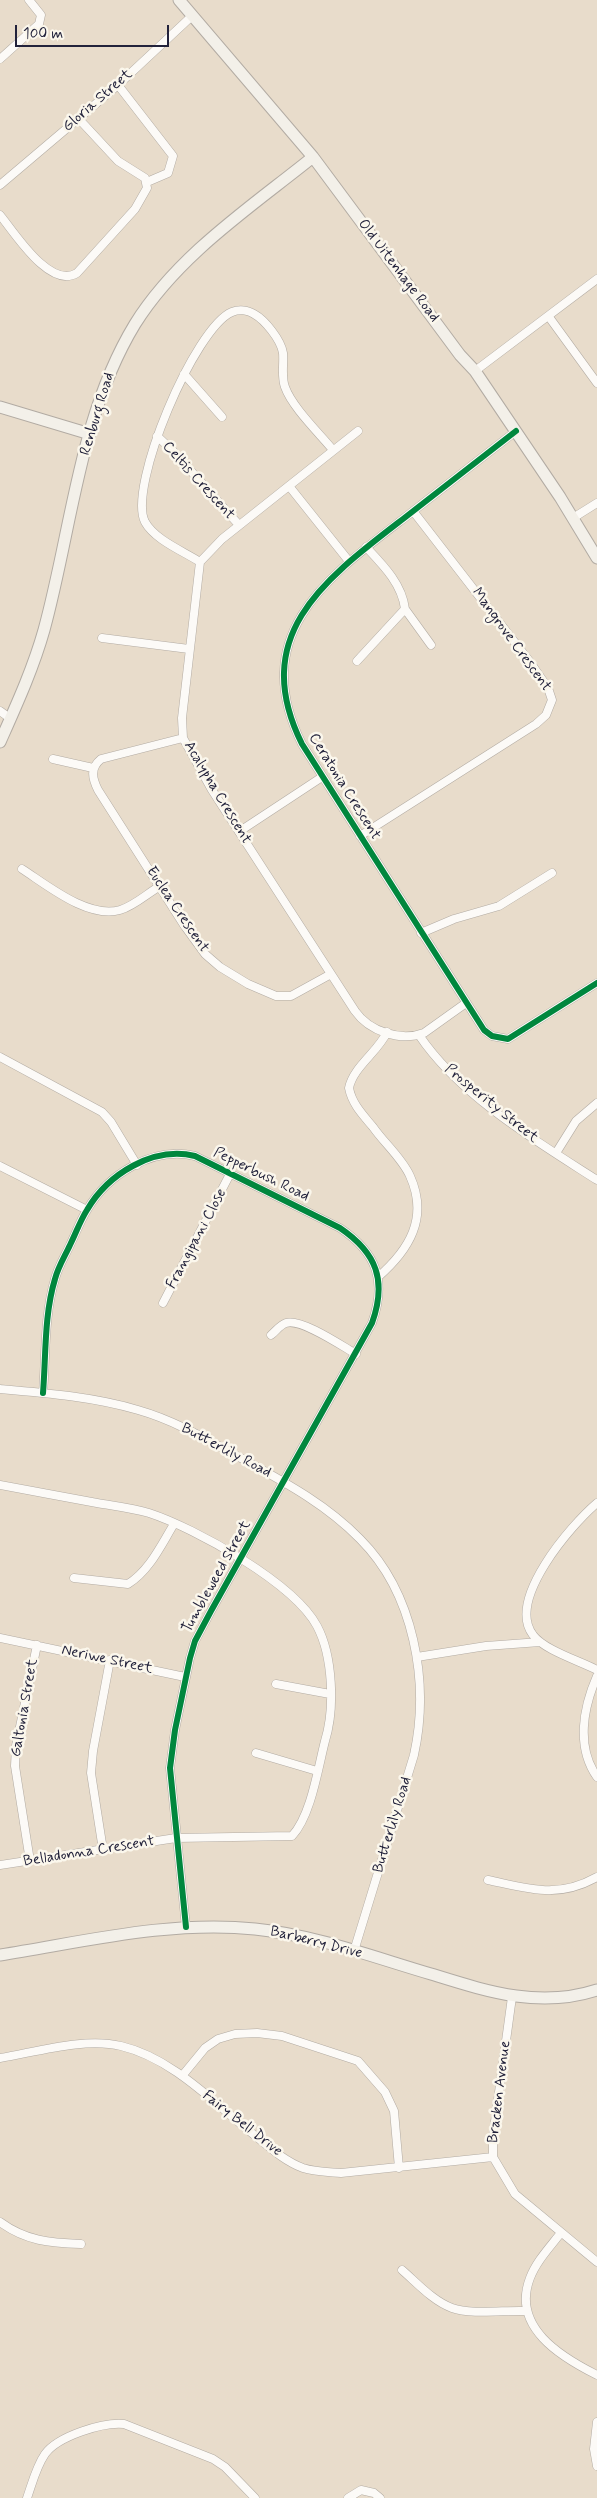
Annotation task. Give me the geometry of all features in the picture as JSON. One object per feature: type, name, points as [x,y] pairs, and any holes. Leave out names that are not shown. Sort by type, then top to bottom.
[{"type":"street","points":[[0,59],[39,24],[40,14],[29,0]]},
{"type":"street","name":"Old Uitenhage Road","points":[[179,0],[313,157],[460,355],[475,371],[573,518],[597,558]]},
{"type":"street","name":"Gloria Street","points":[[0,185],[118,85],[193,15]]},
{"type":"street","points":[[118,85],[173,156],[168,173],[147,182]]},
{"type":"street","points":[[78,118],[112,156],[147,182]]},
{"type":"street","name":"Renburg Road","points":[[0,742],[44,630],[90,434],[113,364],[136,323],[156,296],[210,240],[313,157]]},
{"type":"street","points":[[0,215],[44,268],[56,275],[72,276],[135,209],[145,194],[147,182]]},
{"type":"street","points":[[475,371],[548,318],[597,279]]},
{"type":"street","name":"Celtis Crescent","points":[[200,562],[157,535],[144,518],[142,499],[157,436],[174,393],[184,374],[223,319],[233,312],[251,312],[266,324],[282,349],[285,388],[333,450]]},
{"type":"street","points":[[548,318],[597,383]]},
{"type":"street","points":[[184,374],[222,418]]},
{"type":"street","points":[[0,407],[90,434]]},
{"type":"street","points":[[200,562],[216,544],[358,431]]},
{"type":"street","name":"Ceratonia Crescent","points":[[516,431],[348,560],[307,604],[290,640],[284,661],[284,690],[292,724],[322,777],[484,1030],[500,1039],[508,1039],[597,983]]},
{"type":"street","name":"Celtis Crescent","points":[[157,436],[174,452],[239,525]]},
{"type":"street","points":[[289,486],[348,560]]},
{"type":"street","points":[[573,518],[597,503]]},
{"type":"street","name":"Mangrove Crescent","points":[[360,836],[536,724],[546,715],[552,700],[548,688],[530,662],[413,511]]},
{"type":"street","points":[[366,547],[389,572],[404,598],[405,609],[431,644]]},
{"type":"street","name":"Acalypha Crescent","points":[[200,562],[182,708],[183,738],[212,790],[362,1020],[375,1029],[419,1035]]},
{"type":"street","points":[[357,661],[405,609]]},
{"type":"street","points":[[102,638],[189,649]]},
{"type":"street","points":[[0,711],[11,718]]},
{"type":"street","points":[[54,759],[93,768],[101,759],[111,755],[183,738]]},
{"type":"street","name":"Euclea Crescent","points":[[93,768],[93,776],[98,790],[205,954],[248,984],[269,994],[285,997],[299,993],[331,974]]},
{"type":"street","points":[[240,831],[322,777]]},
{"type":"street","points":[[22,869],[66,898],[103,912],[122,910],[160,886]]},
{"type":"street","points":[[421,933],[454,919],[499,906],[552,873]]},
{"type":"street","points":[[419,1035],[466,1003]]},
{"type":"street","points":[[378,1277],[393,1264],[413,1233],[417,1212],[410,1176],[354,1104],[349,1088],[356,1073],[378,1048],[387,1032]]},
{"type":"street","name":"Prosperity Street","points":[[419,1035],[443,1065],[491,1108],[522,1132],[597,1180]]},
{"type":"street","points":[[0,1057],[102,1112],[111,1122],[137,1165]]},
{"type":"street","points":[[556,1153],[576,1122],[597,1103]]},
{"type":"street","name":"Pepperbush Road","points":[[43,1393],[50,1305],[55,1280],[87,1210],[102,1190],[128,1169],[158,1155],[184,1154],[196,1156],[340,1228],[356,1239],[372,1258],[378,1277],[378,1308],[372,1323],[283,1482]]},
{"type":"street","points":[[0,1166],[87,1210]]},
{"type":"street","name":"Frangipani Close","points":[[163,1303],[230,1174]]},
{"type":"street","points":[[271,1335],[281,1325],[288,1322],[299,1323],[356,1354]]},
{"type":"street","name":"Butterlily Road","points":[[0,1389],[43,1393],[109,1403],[166,1420],[283,1482],[316,1502],[348,1528],[372,1553],[390,1582],[413,1637],[421,1699],[414,1755],[354,1951]]},
{"type":"street","name":"Tumbleweed Street","points":[[186,1927],[170,1768],[185,1677],[195,1641],[283,1482]]},
{"type":"street","name":"Belladonna Crescent","points":[[0,1485],[149,1513],[241,1558],[300,1603],[317,1626],[325,1652],[331,1722],[306,1813],[298,1830],[292,1836],[176,1838],[0,1865]]},
{"type":"street","points":[[597,1503],[578,1519],[554,1550],[530,1593],[526,1607],[528,1623],[532,1634],[540,1642],[597,1670]]},
{"type":"street","points":[[74,1578],[128,1584],[136,1579],[152,1560],[174,1524]]},
{"type":"street","name":"Neriwe Street","points":[[0,1638],[185,1677]]},
{"type":"street","points":[[417,1657],[486,1646],[540,1642]]},
{"type":"street","name":"Galtonia Street","points":[[30,1861],[15,1766],[16,1746],[37,1645]]},
{"type":"street","points":[[103,1850],[91,1773],[93,1751],[110,1660]]},
{"type":"street","points":[[597,1676],[585,1710],[584,1736],[588,1758],[597,1777]]},
{"type":"street","points":[[276,1684],[330,1694]]},
{"type":"street","points":[[256,1753],[317,1770]]},
{"type":"street","points":[[488,1880],[536,1891],[554,1892],[569,1890],[597,1877]]},
{"type":"street","name":"Barberry Drive","points":[[0,1955],[186,1927],[256,1929],[305,1937],[512,1997],[565,1996],[597,1990]]},
{"type":"street","name":"Bracken Avenue","points":[[512,1997],[493,2136],[494,2157],[499,2171],[514,2194],[560,2234],[597,2262]]},
{"type":"street","points":[[182,2076],[205,2048],[218,2039],[235,2034],[257,2032],[282,2036],[358,2061],[385,2092],[394,2111],[399,2168]]},
{"type":"street","name":"Fairy Bell Drive","points":[[0,2058],[85,2043],[110,2044],[134,2050],[156,2060],[182,2076],[277,2154],[303,2168],[341,2173],[494,2157]]},
{"type":"street","points":[[0,2222],[14,2233],[29,2239],[81,2244]]},
{"type":"street","points":[[560,2234],[536,2266],[529,2280],[526,2310],[531,2324],[546,2343],[569,2361],[597,2375]]},
{"type":"street","points":[[402,2270],[429,2294],[452,2308],[463,2310],[526,2310]]},
{"type":"street","points":[[597,2422],[594,2450],[597,2466]]},
{"type":"street","points":[[26,2498],[46,2452],[65,2439],[104,2424],[114,2423],[124,2424],[213,2459],[225,2467],[255,2498]]},
{"type":"street","points":[[348,2498],[361,2490],[374,2493],[380,2498]]},
{"type":"cycle path","points":[[516,431],[374,541],[323,588],[303,613],[290,641],[284,671],[288,705],[302,744],[484,1030],[492,1036],[508,1039],[597,983]]},
{"type":"cycle path","points":[[43,1393],[49,1307],[51,1293],[60,1266],[82,1218],[96,1197],[119,1174],[148,1159],[163,1155],[195,1156],[340,1228],[363,1247],[376,1269],[379,1294],[372,1323],[211,1611],[195,1641],[190,1658],[175,1730],[170,1768],[186,1927]]}]
